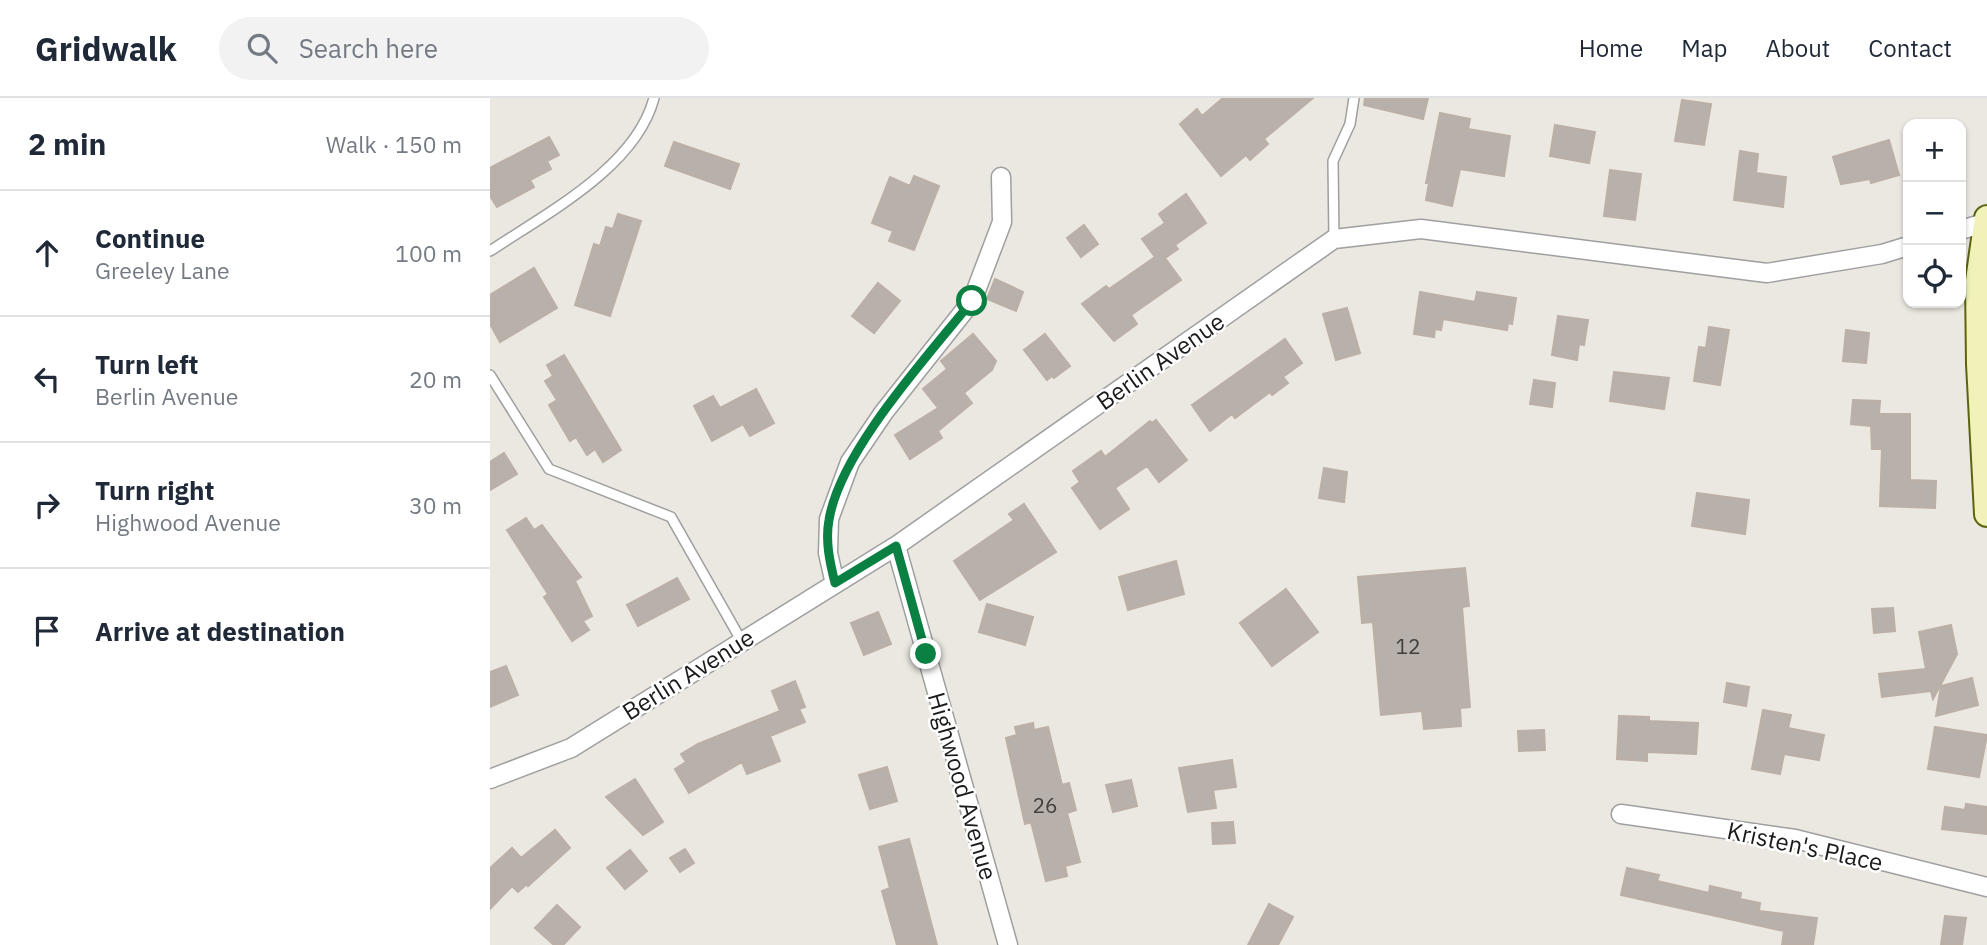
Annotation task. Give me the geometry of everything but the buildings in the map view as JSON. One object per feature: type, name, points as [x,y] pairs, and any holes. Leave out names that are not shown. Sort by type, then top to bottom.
[{"type":"main road","points":[[1987,220],[1978,281],[1987,514]]},
{"type":"street","points":[[835,583],[828,553],[829,519],[850,462],[884,412],[972,301],[1002,222],[1001,177]]},
{"type":"street","points":[[1966,228],[1987,220]]},
{"type":"street","name":"Berlin Avenue","points":[[490,779],[571,748],[896,546],[1334,239],[1421,229],[1767,273],[1882,254],[1903,248]]},
{"type":"street","name":"Highwood Avenue","points":[[896,546],[1008,945]]},
{"type":"street","name":"Kristen's Place","points":[[1621,814],[1795,839],[1987,887]]},
{"type":"lane","points":[[490,251],[594,182],[648,121],[654,98]]},
{"type":"lane","points":[[1334,239],[1333,161],[1350,124],[1354,98]]},
{"type":"lane","points":[[490,375],[549,469],[671,517],[741,640]]},
{"type":"route","points":[[926,654],[896,546],[835,583],[828,553],[829,519],[850,462],[884,412],[972,301]]}]
